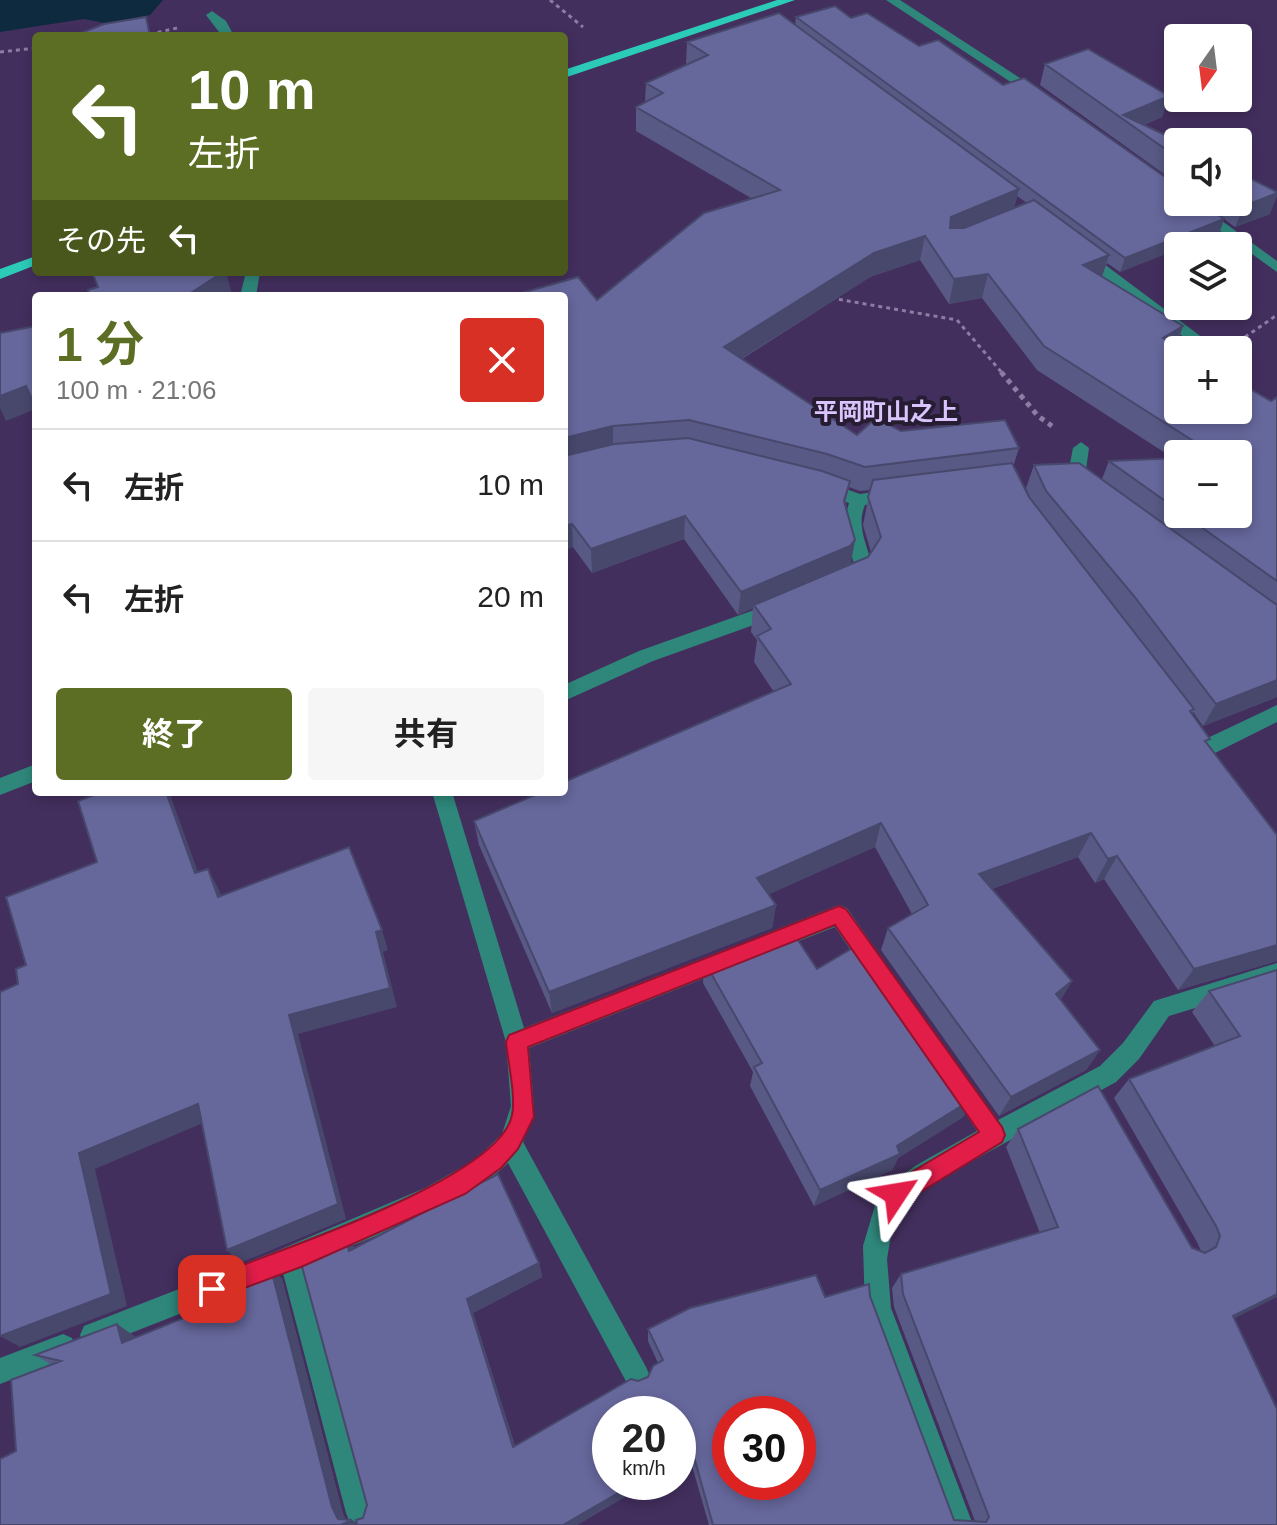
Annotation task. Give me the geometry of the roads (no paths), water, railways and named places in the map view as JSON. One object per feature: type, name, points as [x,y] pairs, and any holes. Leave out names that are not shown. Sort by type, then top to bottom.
[{"type":"main road","points":[[568,73],[789,0]]},
{"type":"main road","points":[[0,274],[32,262]]},
{"type":"street","points":[[892,0],[1053,103]]},
{"type":"street","points":[[755,11],[768,20]]},
{"type":"street","points":[[212,15],[226,32]]},
{"type":"street","points":[[1206,216],[1277,268]]},
{"type":"street","points":[[1066,242],[1192,336]]},
{"type":"street","points":[[1076,479],[1081,448]]},
{"type":"street","points":[[1053,476],[1076,479],[1101,497]]},
{"type":"street","points":[[809,483],[859,500],[913,493]]},
{"type":"street","points":[[826,588],[854,577],[863,565],[851,529],[851,513],[859,500]]},
{"type":"street","points":[[568,691],[646,656],[743,624],[798,600]]},
{"type":"street","points":[[1204,750],[1277,713]]},
{"type":"street","points":[[0,787],[32,774]]},
{"type":"street","points":[[0,1371],[292,1259],[457,1186],[493,1160],[510,1142],[523,1117],[517,1042],[443,796]]},
{"type":"street","points":[[517,1042],[839,915],[884,980]]},
{"type":"street","points":[[959,1525],[878,1308],[875,1274],[883,1214],[896,1194],[994,1135],[1094,1093],[1131,1055],[1162,1008],[1277,973]]},
{"type":"street","points":[[939,1057],[994,1135]]},
{"type":"street","points":[[510,1142],[637,1376]]},
{"type":"street","points":[[292,1259],[360,1513]]},
{"type":"water","points":[[0,0],[163,0],[150,15],[110,24],[84,19],[0,32]]},
{"type":"district","name":"平岡町山之上","points":[[886,411]]}]
